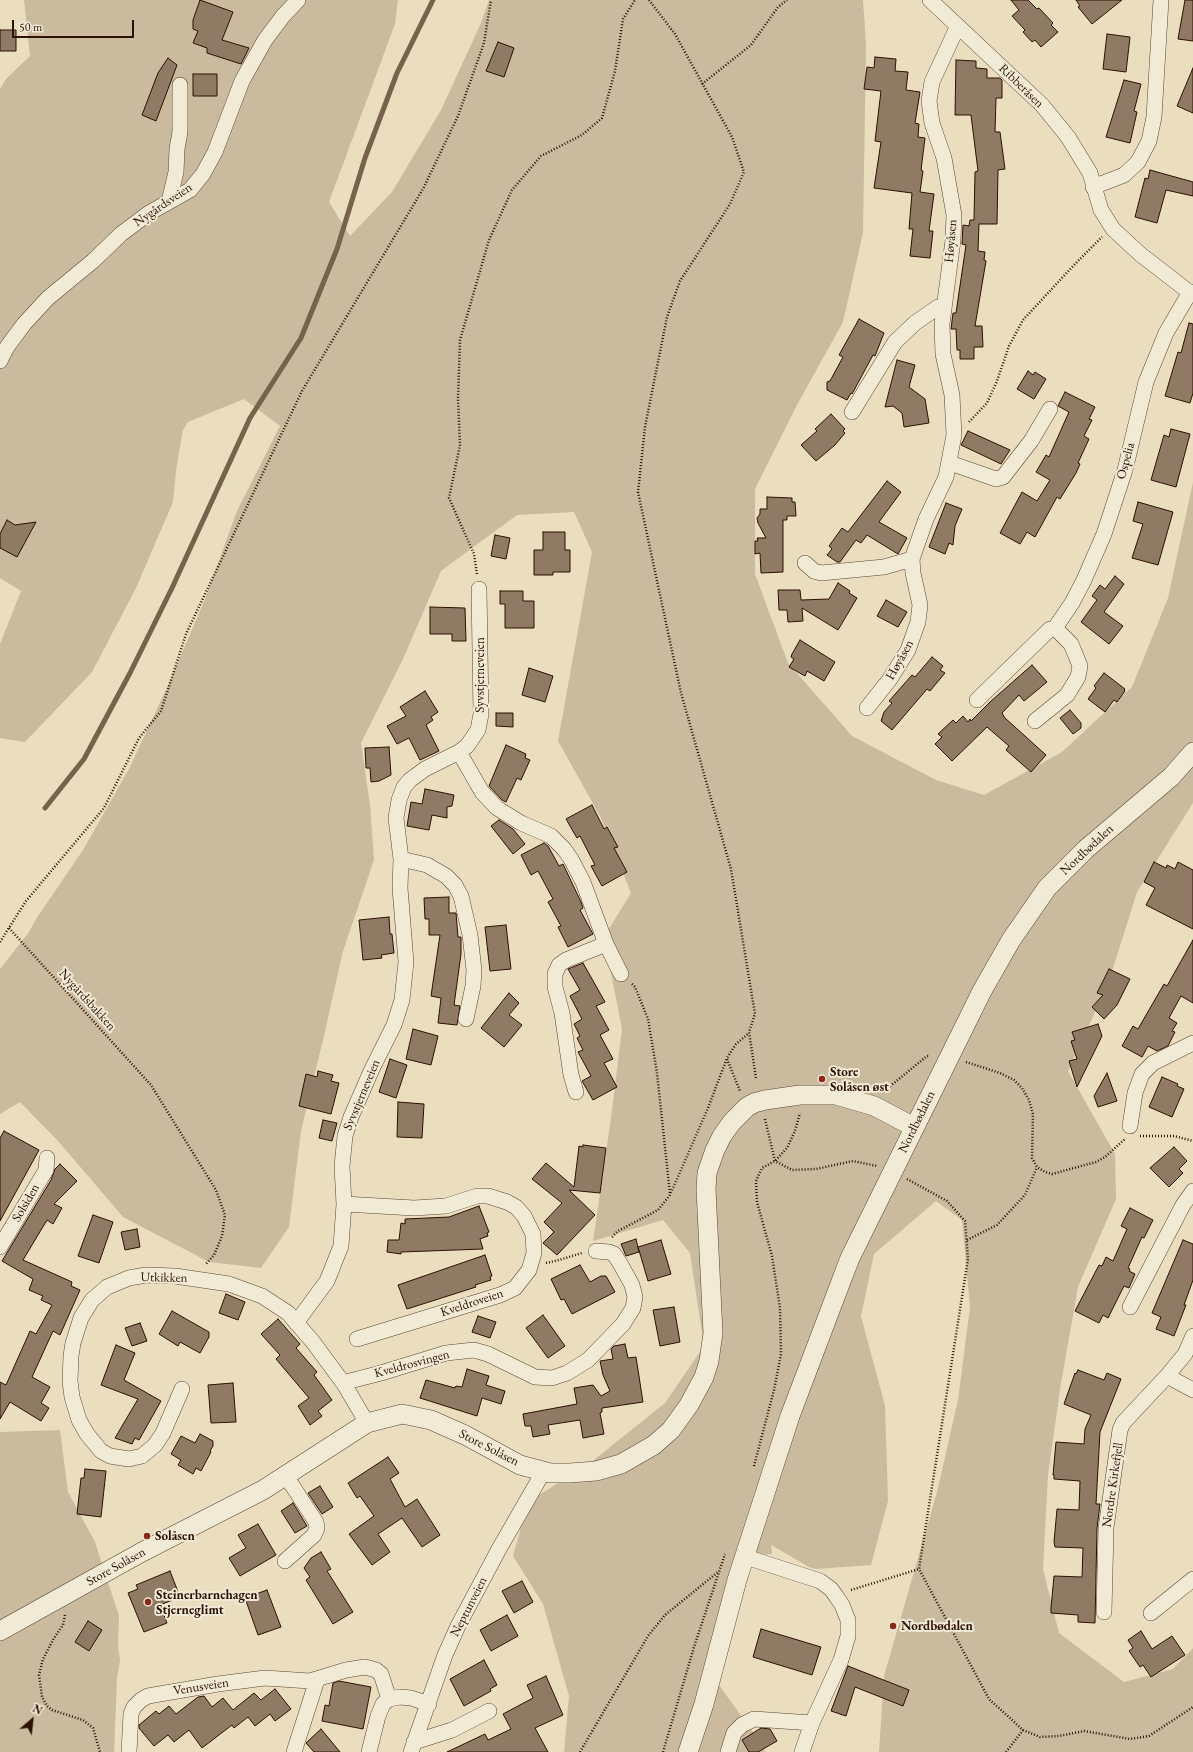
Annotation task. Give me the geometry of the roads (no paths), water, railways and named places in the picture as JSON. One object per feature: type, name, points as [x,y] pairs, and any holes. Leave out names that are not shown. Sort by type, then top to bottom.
[{"type":"street","name":"Nygårdsveien","points":[[0,361],[7,346],[24,324],[48,298],[93,261],[120,234],[150,213],[190,190],[203,174],[215,152],[242,81],[265,40],[283,16],[298,0]]},
{"type":"street","name":"Ribberåsen","points":[[930,0],[1042,105],[1068,137],[1090,173],[1101,210],[1113,229],[1140,254],[1191,293]]},
{"type":"street","points":[[1093,187],[1124,175],[1138,162],[1149,141],[1154,117],[1161,0]]},
{"type":"street","name":"Høyåsen","points":[[866,708],[890,679],[905,656],[918,622],[920,605],[913,573],[912,559],[926,519],[946,477],[950,463],[954,435],[952,395],[943,354],[942,324],[953,240],[954,215],[944,158],[932,123],[929,101],[932,82],[955,32],[959,27]]},
{"type":"street","points":[[169,202],[176,172],[177,149],[180,132],[180,85]]},
{"type":"street","name":"Ospelia","points":[[976,700],[1050,629],[1055,628],[1072,603],[1084,580],[1104,534],[1125,470],[1146,382],[1166,333],[1191,293]]},
{"type":"street","points":[[852,412],[895,342],[915,323],[938,307],[943,308]]},
{"type":"street","points":[[950,463],[996,479],[1003,477],[1031,441],[1050,409]]},
{"type":"street","points":[[805,563],[814,571],[821,573],[884,568],[912,559]]},
{"type":"street","name":"Syvstjerneveien","points":[[296,1323],[327,1281],[341,1246],[344,1204],[342,1166],[345,1136],[351,1117],[372,1069],[394,1025],[402,1000],[406,962],[400,888],[401,859],[396,818],[399,800],[404,787],[410,780],[425,769],[459,752],[466,746],[478,730],[481,714],[479,589]]},
{"type":"street","points":[[1035,721],[1067,695],[1078,677],[1080,666],[1071,644],[1055,628]]},
{"type":"street","points":[[459,752],[482,792],[497,808],[521,823],[550,836],[564,849],[583,882],[606,944],[621,974]]},
{"type":"street","name":"Nordbødalen","points":[[688,1752],[704,1704],[737,1580],[746,1557],[790,1416],[836,1292],[850,1258],[982,990],[1008,946],[1047,888],[1086,849],[1171,777],[1193,752]]},
{"type":"street","points":[[401,859],[427,865],[446,876],[456,885],[462,896],[470,935],[474,970],[466,1019]]},
{"type":"street","points":[[576,1092],[571,1075],[562,1013],[555,987],[555,974],[560,965],[566,960],[606,944]]},
{"type":"street","points":[[1130,1131],[1135,1093],[1142,1074],[1154,1063],[1193,1043]]},
{"type":"street","name":"Store Solåsen","points":[[0,1631],[142,1552],[263,1490],[367,1423],[402,1414],[431,1420],[466,1435],[520,1464],[550,1473],[570,1474],[596,1471],[621,1464],[654,1445],[671,1430],[689,1405],[704,1377],[709,1361],[713,1333],[706,1189],[707,1173],[715,1150],[722,1136],[732,1122],[747,1107],[765,1100],[800,1095],[836,1095],[874,1106],[914,1127]]},
{"type":"street","name":"Solsiden","points":[[0,1246],[46,1170],[47,1158]]},
{"type":"street","points":[[1130,1307],[1183,1205],[1193,1191]]},
{"type":"street","name":"Kveldroveien","points":[[344,1204],[414,1208],[446,1206],[477,1196],[488,1196],[507,1202],[516,1207],[524,1216],[533,1234],[534,1253],[532,1261],[529,1270],[515,1288],[500,1295],[357,1339]]},
{"type":"street","name":"Kveldrosvingen","points":[[344,1384],[350,1380],[381,1373],[446,1353],[474,1350],[488,1354],[535,1377],[552,1378],[567,1373],[588,1360],[623,1324],[633,1308],[635,1297],[632,1285],[614,1254],[602,1251]]},
{"type":"street","name":"Utkikken","points":[[182,1389],[163,1434],[155,1445],[142,1456],[129,1459],[110,1456],[101,1450],[87,1434],[79,1420],[72,1397],[70,1381],[71,1356],[73,1342],[81,1318],[92,1300],[107,1287],[129,1278],[146,1275],[195,1278],[229,1284],[262,1296],[288,1313],[313,1342],[344,1384],[367,1423]]},
{"type":"street","name":"Nordre Kirkefjell","points":[[1104,1612],[1106,1528],[1120,1430],[1123,1423],[1168,1376],[1185,1354],[1193,1336]]},
{"type":"street","points":[[1168,1376],[1193,1390]]},
{"type":"street","name":"Neptunveien","points":[[413,1747],[445,1655],[458,1626],[543,1471]]},
{"type":"street","points":[[285,1561],[314,1535],[317,1528],[316,1522],[286,1476]]},
{"type":"street","points":[[746,1557],[820,1581],[831,1589],[842,1605],[848,1620],[848,1636],[841,1660],[812,1723],[803,1750]]},
{"type":"street","points":[[1151,1613],[1193,1579]]},
{"type":"street","name":"Venusveien","points":[[129,1752],[131,1714],[134,1707],[148,1696],[218,1684],[265,1678],[317,1680],[346,1670],[365,1667],[376,1670],[381,1674],[384,1679],[389,1699]]},
{"type":"street","points":[[294,1752],[317,1680]]},
{"type":"street","points":[[369,1752],[378,1716],[383,1704],[389,1699],[400,1697],[411,1698],[429,1704]]},
{"type":"street","points":[[413,1747],[452,1730],[489,1711]]},
{"type":"street","points":[[728,1752],[734,1733],[742,1725],[754,1719],[812,1723]]},
{"type":"waterway","points":[[45,808],[84,759],[130,673],[172,588],[250,418],[301,338],[337,249],[365,158],[397,73],[433,0]]},
{"type":"place","name":"Store Solåsen øst","points":[[822,1079]]},
{"type":"place","name":"Solåsen","points":[[147,1536]]},
{"type":"place","name":"Steinerbarnehagen Stjerneglimt","points":[[148,1602]]},
{"type":"place","name":"Nordbødalen","points":[[893,1626]]}]
